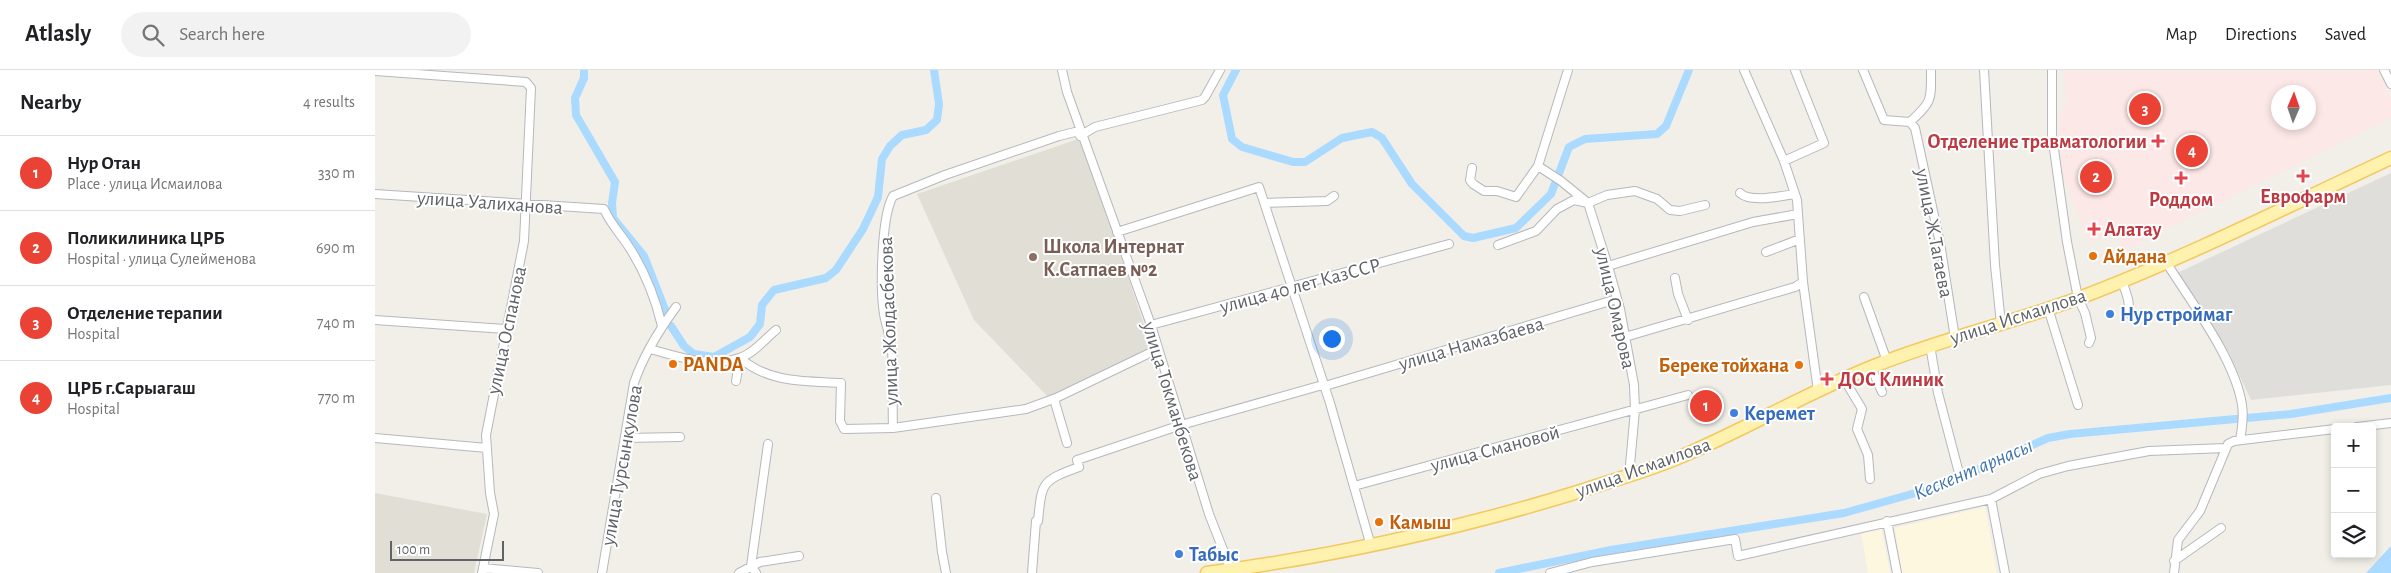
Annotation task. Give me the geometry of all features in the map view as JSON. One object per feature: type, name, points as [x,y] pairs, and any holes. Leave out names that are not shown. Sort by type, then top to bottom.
[{"type":"main road","name":"улица Исмаилова","points":[[1207,573],[1371,546],[1458,527],[1629,476],[1678,458],[1871,367],[1930,345],[2078,298],[2166,262],[2391,158]]},
{"type":"street","name":"улица Токманбекова","points":[[1062,70],[1079,136],[1151,325],[1209,514],[1231,570]]},
{"type":"street","points":[[1079,136],[1095,127],[1202,100],[1219,70]]},
{"type":"street","points":[[1472,168],[1471,180],[1477,188],[1516,197],[1538,166],[1568,70]]},
{"type":"street","points":[[1744,70],[1785,161],[1795,194],[1803,282],[1817,391]]},
{"type":"street","points":[[1785,161],[1824,143],[1795,70]]},
{"type":"street","points":[[1863,70],[1884,120],[1910,122],[1927,107],[1931,70]]},
{"type":"street","points":[[1984,70],[2001,324]]},
{"type":"street","points":[[2052,70],[2052,135],[2067,242],[2078,298],[2085,313],[2091,338],[2089,343]]},
{"type":"street","points":[[2384,70],[2391,84]]},
{"type":"street","name":"улица Оспанова","points":[[375,71],[527,82],[530,85],[532,95],[527,204],[519,270],[505,329],[488,417],[489,493],[494,514],[482,570]]},
{"type":"street","name":"улица Ж.Тагаева","points":[[1910,122],[1915,128],[1940,243],[1955,338]]},
{"type":"street","name":"улица Жолдасбекова","points":[[893,428],[892,350],[889,330],[884,315],[883,249],[886,214],[893,196],[1059,136],[1075,132],[1079,136]]},
{"type":"street","points":[[1538,166],[1589,202]]},
{"type":"street","points":[[1117,232],[1259,187],[1325,386],[1371,546]]},
{"type":"street","points":[[1497,245],[1536,231],[1568,202],[1574,200],[1589,202],[1607,196],[1635,191],[1657,199],[1670,210],[1680,211],[1705,205]]},
{"type":"street","points":[[1740,193],[1744,198],[1753,199],[1795,194]]},
{"type":"street","name":"улица Уалиханова","points":[[375,194],[604,209],[613,226],[627,244],[650,286],[662,326]]},
{"type":"street","points":[[1265,203],[1327,201],[1334,196]]},
{"type":"street","name":"улица Омарова","points":[[1589,202],[1609,266],[1634,385],[1635,410],[1629,476]]},
{"type":"street","points":[[1609,266],[1753,222],[1798,214]]},
{"type":"street","points":[[1766,252],[1800,239]]},
{"type":"street","name":"улица 40 лет КазССР","points":[[1151,325],[1449,244]]},
{"type":"street","points":[[2166,262],[2219,347],[2234,377],[2242,405],[2243,421],[2240,440]]},
{"type":"street","points":[[1675,278],[1678,294],[1688,320]]},
{"type":"street","points":[[2122,280],[2129,299],[2130,314]]},
{"type":"street","points":[[1625,337],[1795,287],[1803,282]]},
{"type":"street","points":[[1864,297],[1887,361]]},
{"type":"street","name":"улица Намазбаева","points":[[1033,573],[1036,521],[1038,521],[1041,492],[1053,476],[1079,467],[1077,460],[1181,425],[1319,386],[1325,386],[1617,299]]},
{"type":"street","name":"улица Турсынкулова","points":[[602,573],[634,383],[638,370],[662,326],[676,307]]},
{"type":"street","points":[[2048,308],[2078,405]]},
{"type":"street","points":[[375,320],[505,329]]},
{"type":"street","points":[[650,349],[703,363],[740,358],[776,330]]},
{"type":"street","points":[[1930,345],[1938,393],[1959,473]]},
{"type":"street","name":"улица Жолдасбекова","points":[[740,358],[750,367],[781,380],[841,383],[840,421],[844,429],[893,428],[1026,409],[1054,399],[1157,349]]},
{"type":"street","points":[[736,381],[740,358]]},
{"type":"street","points":[[1871,367],[1882,392]]},
{"type":"street","points":[[1844,379],[1862,409],[1857,429],[1868,455],[1870,479]]},
{"type":"street","name":"улица Смановой","points":[[1354,486],[1688,395]]},
{"type":"street","points":[[1054,399],[1067,443]]},
{"type":"street","points":[[2376,425],[2391,423]]},
{"type":"street","points":[[2174,573],[2178,540],[2200,511],[2225,448],[2234,441],[2331,429]]},
{"type":"street","points":[[625,438],[680,437]]},
{"type":"street","points":[[375,438],[487,448]]},
{"type":"street","points":[[754,570],[768,444]]},
{"type":"street","points":[[1550,573],[1592,562],[1735,539],[1738,556],[1991,499],[2039,474],[2068,466],[2149,451],[2225,448]]},
{"type":"street","points":[[937,498],[946,573]]},
{"type":"street","points":[[1991,499],[2005,573]]},
{"type":"street","points":[[1887,521],[1897,573]]},
{"type":"street","points":[[2175,561],[2221,528]]},
{"type":"street","points":[[739,573],[754,570],[760,562],[799,556]]},
{"type":"street","points":[[482,570],[538,573]]},
{"type":"shaded area","points":[[2063,70],[2377,70],[2391,99],[2391,118],[2124,250],[2114,231],[2089,242],[2063,175],[2058,136],[2060,113],[2067,103]]},
{"type":"shaded area","name":"Школа Интернат К.Сатпаев №2","points":[[1081,138],[1153,351],[1050,399],[974,320],[917,194]]},
{"type":"shaded area","points":[[2391,173],[2391,385],[2251,400],[2229,353],[2175,274]]},
{"type":"shaded area","points":[[375,493],[487,514],[474,573],[375,573]]},
{"type":"shaded area","points":[[1985,507],[1997,573],[1902,573],[1895,528]]},
{"type":"shaded area","points":[[1881,528],[1890,573],[1868,573],[1861,532]]},
{"type":"water","points":[[2391,546],[2391,573],[2366,573]]},
{"type":"waterway","points":[[584,70],[584,78],[575,98],[576,115],[615,182],[612,203],[613,218],[644,256],[666,312]]},
{"type":"waterway","points":[[671,326],[684,346],[694,354],[714,357],[750,337],[760,324],[762,305],[774,290],[826,278],[836,270],[863,229],[878,197],[882,159],[890,146],[902,135],[926,130],[937,120],[939,104],[934,70]]},
{"type":"waterway","points":[[1236,70],[1223,95],[1232,139],[1242,147],[1293,162],[1305,162],[1342,138],[1372,132],[1382,138],[1412,184],[1464,236],[1473,238],[1516,228],[1551,194],[1569,147],[1585,139],[1657,134],[1666,126],[1689,70]]},
{"type":"waterway","name":"Кескент арнасы","points":[[1499,573],[1611,550],[1844,513],[1935,489],[2048,438],[2070,434],[2291,414],[2391,398]]},
{"type":"place","name":"Отделение терапии","points":[[2145,109]]},
{"type":"place","name":"Отделение травматологии","points":[[2158,141]]},
{"type":"place","name":"ЦРБ г.Сарыагаш","points":[[2192,151]]},
{"type":"place","name":"Еврофарм","points":[[2303,176]]},
{"type":"place","name":"Поликилиника ЦРБ","points":[[2096,177]]},
{"type":"place","name":"Роддом","points":[[2181,178]]},
{"type":"place","name":"Алатау","points":[[2094,229]]},
{"type":"place","name":"Айдана","points":[[2093,256]]},
{"type":"place","name":"Школа Интернат К.Сатпаев №2","points":[[1033,257]]},
{"type":"place","name":"Нур строймаг","points":[[2110,314]]},
{"type":"place","name":"PANDA","points":[[673,364]]},
{"type":"place","name":"Береке тойхана","points":[[1799,365]]},
{"type":"place","name":"ДОС Клиник","points":[[1827,379]]},
{"type":"place","name":"Нур Отан","points":[[1706,406]]},
{"type":"place","name":"Керемет","points":[[1734,413]]},
{"type":"place","name":"Камыш","points":[[1379,522]]},
{"type":"place","name":"Табыс","points":[[1179,554]]}]
